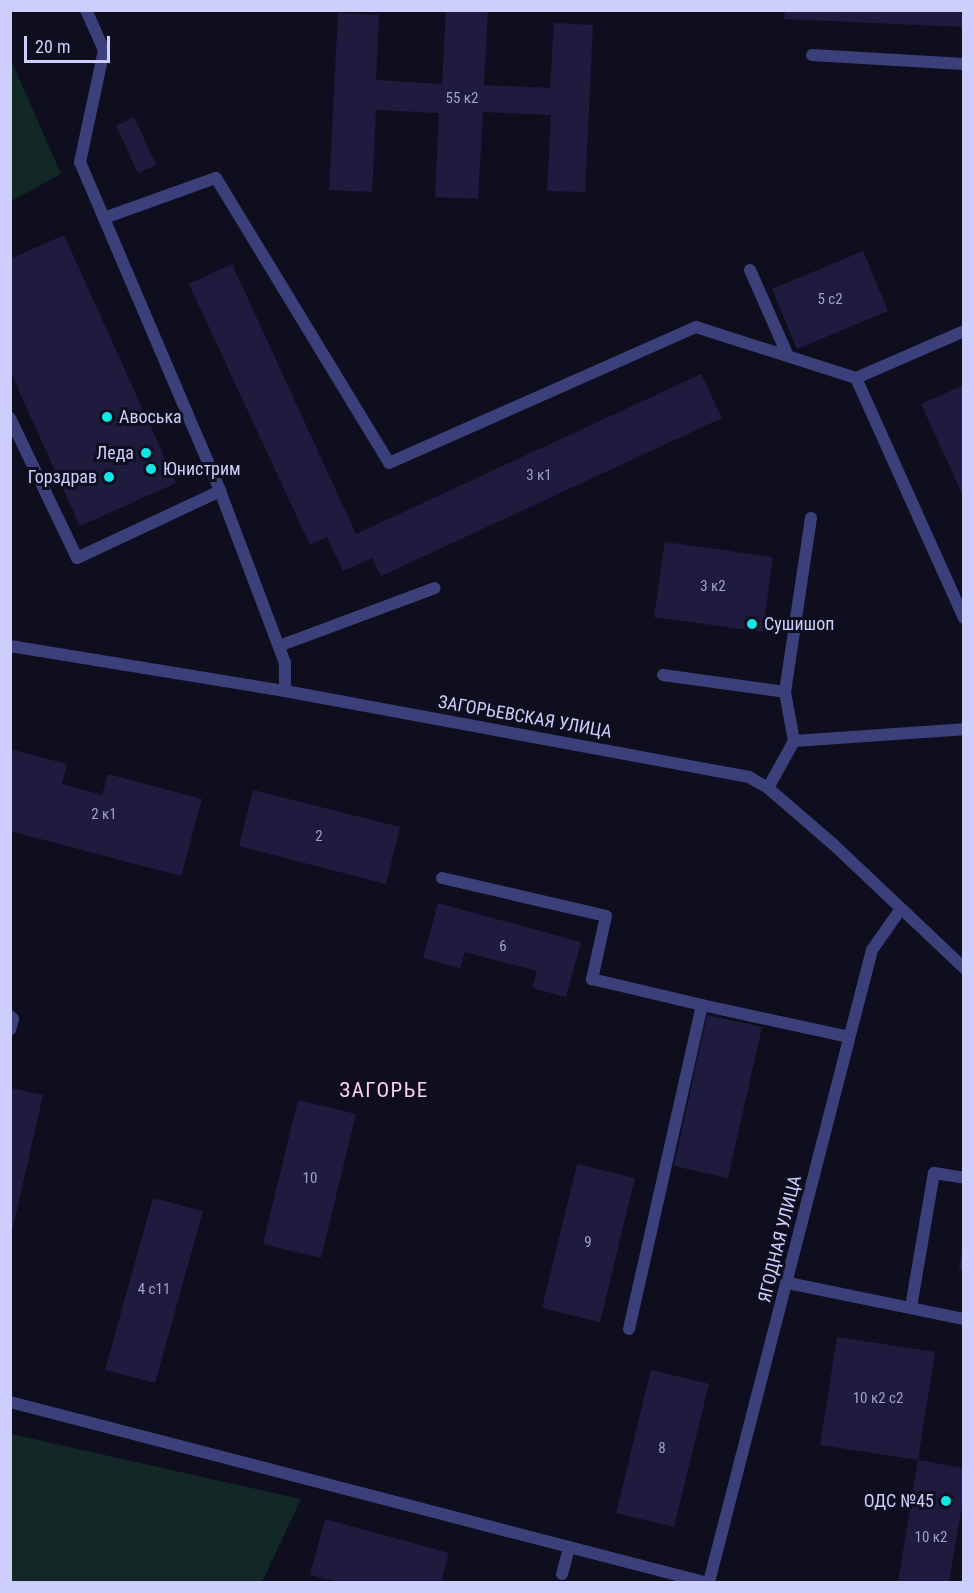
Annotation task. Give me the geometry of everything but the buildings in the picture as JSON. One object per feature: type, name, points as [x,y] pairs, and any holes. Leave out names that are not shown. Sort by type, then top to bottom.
[{"type":"street","points":[[86,10],[104,50],[80,162],[220,491],[285,663],[285,691]]},
{"type":"street","points":[[812,55],[963,64]]},
{"type":"street","points":[[104,218],[216,178],[389,463],[696,327],[856,378],[963,331]]},
{"type":"street","points":[[750,270],[788,357]]},
{"type":"street","points":[[856,378],[963,618]]},
{"type":"street","points":[[10,418],[77,558],[220,491]]},
{"type":"street","points":[[768,788],[794,741],[785,692],[811,518]]},
{"type":"street","points":[[279,646],[435,588]]},
{"type":"street","name":"ЗАГОРЬЕВСКАЯ УЛИЦА","points":[[10,646],[285,691],[749,777],[768,788],[834,845],[963,968]]},
{"type":"street","points":[[663,675],[785,692]]},
{"type":"street","points":[[794,741],[963,727]]},
{"type":"street","points":[[442,878],[606,916],[592,979],[849,1037]]},
{"type":"street","name":"ЯГОДНАЯ УЛИЦА","points":[[710,1582],[873,950],[900,910]]},
{"type":"street","points":[[629,1329],[702,1005]]},
{"type":"street","points":[[10,1016],[13,1020],[10,1030]]},
{"type":"street","points":[[912,1307],[934,1173],[963,1178]]},
{"type":"street","points":[[788,1283],[963,1319]]},
{"type":"street","points":[[10,1402],[704,1582]]},
{"type":"street","points":[[562,1574],[569,1547]]},
{"type":"green space","points":[[11,60],[61,174],[11,201],[10,200]]},
{"type":"green space","points":[[11,1434],[301,1499],[262,1582],[11,1582]]},
{"type":"place","name":"Авоська","points":[[107,417]]},
{"type":"place","name":"Леда","points":[[146,453]]},
{"type":"place","name":"Юнистрим","points":[[151,469]]},
{"type":"place","name":"Горздрав","points":[[109,477]]},
{"type":"place","name":"Сушишоп","points":[[752,624]]},
{"type":"place","name":"ОДС №45","points":[[946,1501]]},
{"type":"district","name":"ЗАГОРЬЕ","points":[[384,1090]]}]
